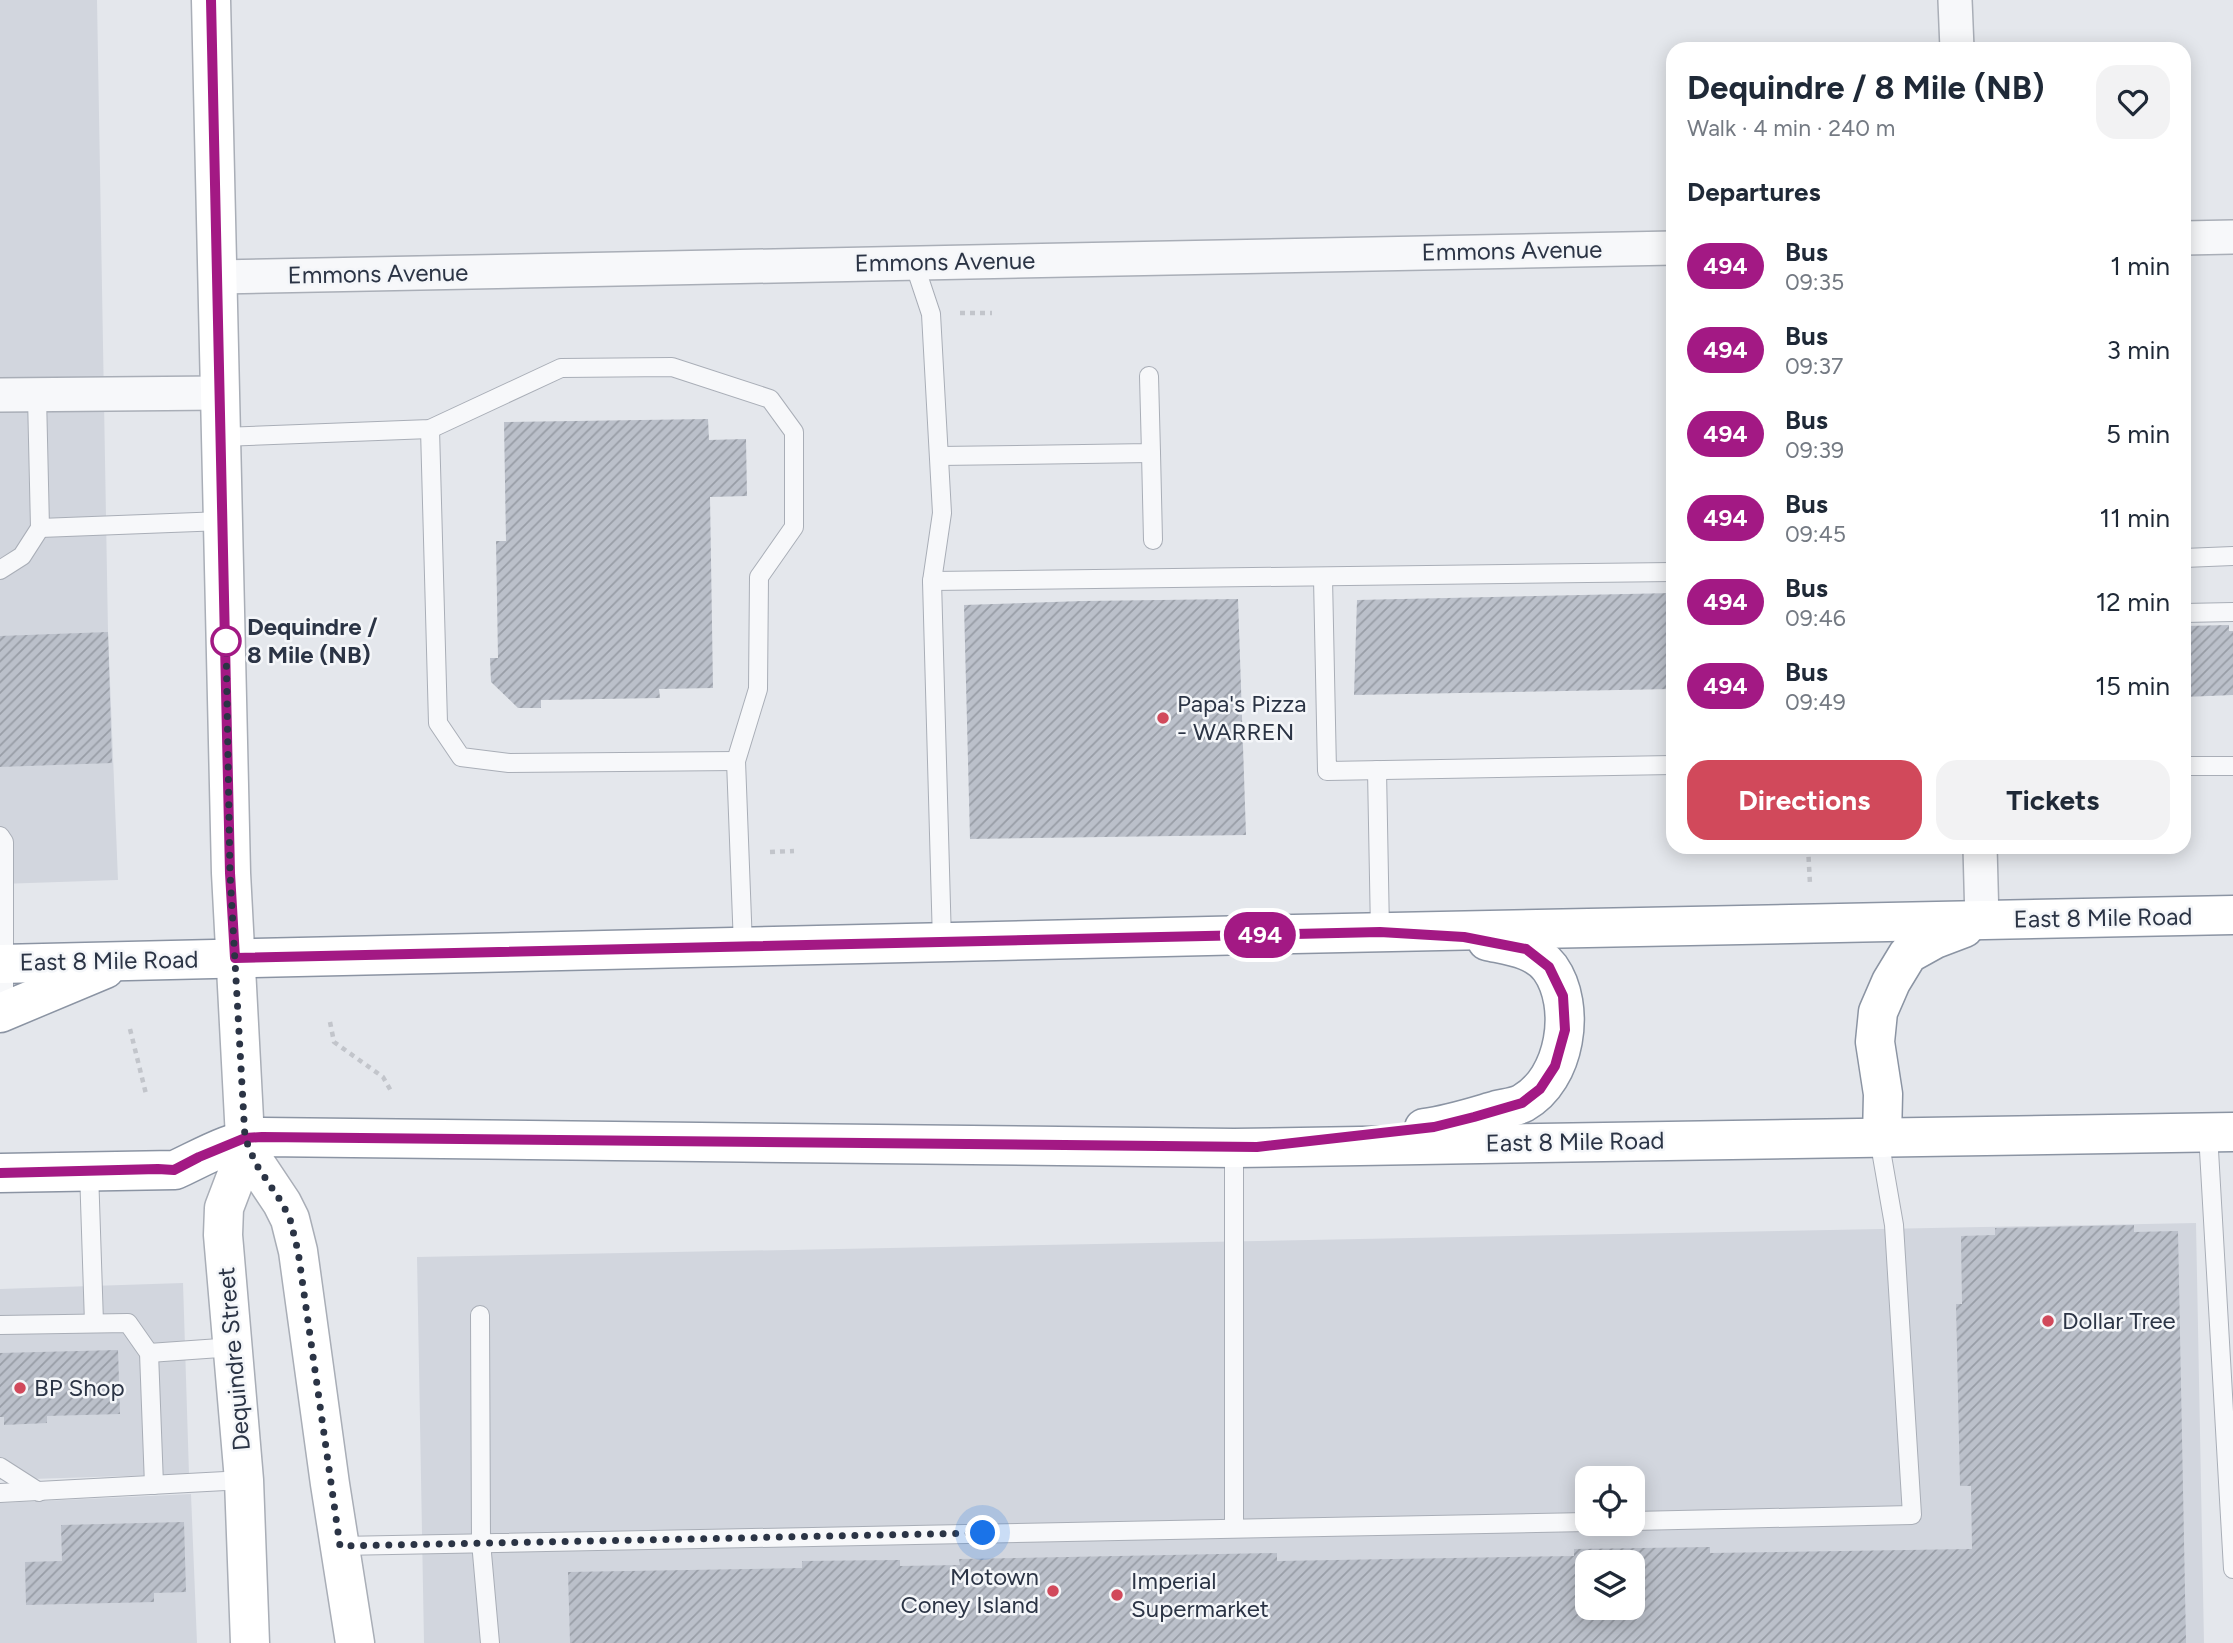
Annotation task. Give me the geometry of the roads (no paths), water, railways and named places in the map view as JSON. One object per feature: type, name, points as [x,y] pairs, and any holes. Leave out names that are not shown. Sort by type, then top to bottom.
[{"type":"main road","name":"Dequindre Street","points":[[211,0],[230,873],[245,1138],[243,1158],[224,1208],[223,1235],[244,1480],[250,1643]]},
{"type":"main road","name":"East 8 Mile Road","points":[[2,964],[2233,915]]},
{"type":"main road","points":[[1882,1138],[1883,1094],[1875,1042],[1878,1012],[1891,982],[1908,954],[1935,939],[1982,921]]},
{"type":"main road","points":[[1246,1147],[1434,1127],[1474,1117],[1522,1103],[1540,1089],[1555,1066],[1565,1030],[1563,996],[1549,967],[1526,949],[1464,937],[1380,932]]},
{"type":"main road","points":[[2,1012],[126,960]]},
{"type":"main road","name":"East 8 Mile Road","points":[[0,1173],[174,1170],[245,1138],[1246,1147],[2221,1132]]},
{"type":"main road","points":[[245,1138],[261,1173],[286,1211],[298,1251],[355,1643]]},
{"type":"street","points":[[1955,0],[1957,42]]},
{"type":"street","points":[[2191,238],[2233,237]]},
{"type":"street","name":"Emmons Avenue","points":[[217,277],[1666,248]]},
{"type":"street","points":[[0,395],[220,393]]},
{"type":"street","points":[[1980,854],[1982,921]]},
{"type":"lane","points":[[914,263],[931,314],[942,513],[932,581],[942,942]]},
{"type":"lane","points":[[222,437],[430,429],[561,368],[672,367],[769,399],[794,432],[794,527],[759,577],[758,689],[736,761],[743,946]]},
{"type":"lane","points":[[1150,376],[1153,540]]},
{"type":"lane","points":[[0,570],[22,556],[40,528],[37,396]]},
{"type":"lane","points":[[430,429],[438,723],[461,757],[509,763],[736,761]]},
{"type":"lane","points":[[939,456],[1151,453]]},
{"type":"lane","points":[[40,528],[223,521]]},
{"type":"lane","points":[[2191,558],[2233,556]]},
{"type":"lane","points":[[932,581],[1666,572]]},
{"type":"lane","points":[[1324,578],[1327,771],[1666,765]]},
{"type":"lane","points":[[2191,613],[2233,612]]},
{"type":"lane","points":[[2191,766],[2233,766]]},
{"type":"lane","points":[[1377,770],[1380,932]]},
{"type":"lane","points":[[0,836],[4,842],[2,1012]]},
{"type":"lane","points":[[2221,1132],[2233,1569]]},
{"type":"lane","points":[[1645,1521],[1912,1515],[1894,1225],[1882,1156],[1882,1138]]},
{"type":"lane","points":[[1234,1528],[1246,1147]]},
{"type":"lane","points":[[89,1171],[94,1323]]},
{"type":"lane","points":[[480,1315],[481,1542],[490,1643]]},
{"type":"lane","points":[[0,1325],[128,1323],[149,1353],[154,1485]]},
{"type":"lane","points":[[149,1353],[234,1347]]},
{"type":"lane","points":[[0,1467],[39,1492]]},
{"type":"lane","points":[[0,1493],[244,1480]]},
{"type":"lane","points":[[340,1546],[1575,1521]]},
{"type":"place","name":"Dequindre / 8 Mile (NB)","points":[[226,641]]},
{"type":"place","name":"Papa's Pizza - WARREN","points":[[1163,718]]},
{"type":"place","name":"Dollar Tree","points":[[2048,1321]]},
{"type":"place","name":"BP Shop","points":[[20,1388]]},
{"type":"place","name":"Motown Coney Island","points":[[1053,1591]]},
{"type":"place","name":"Imperial Supermarket","points":[[1117,1595]]}]
